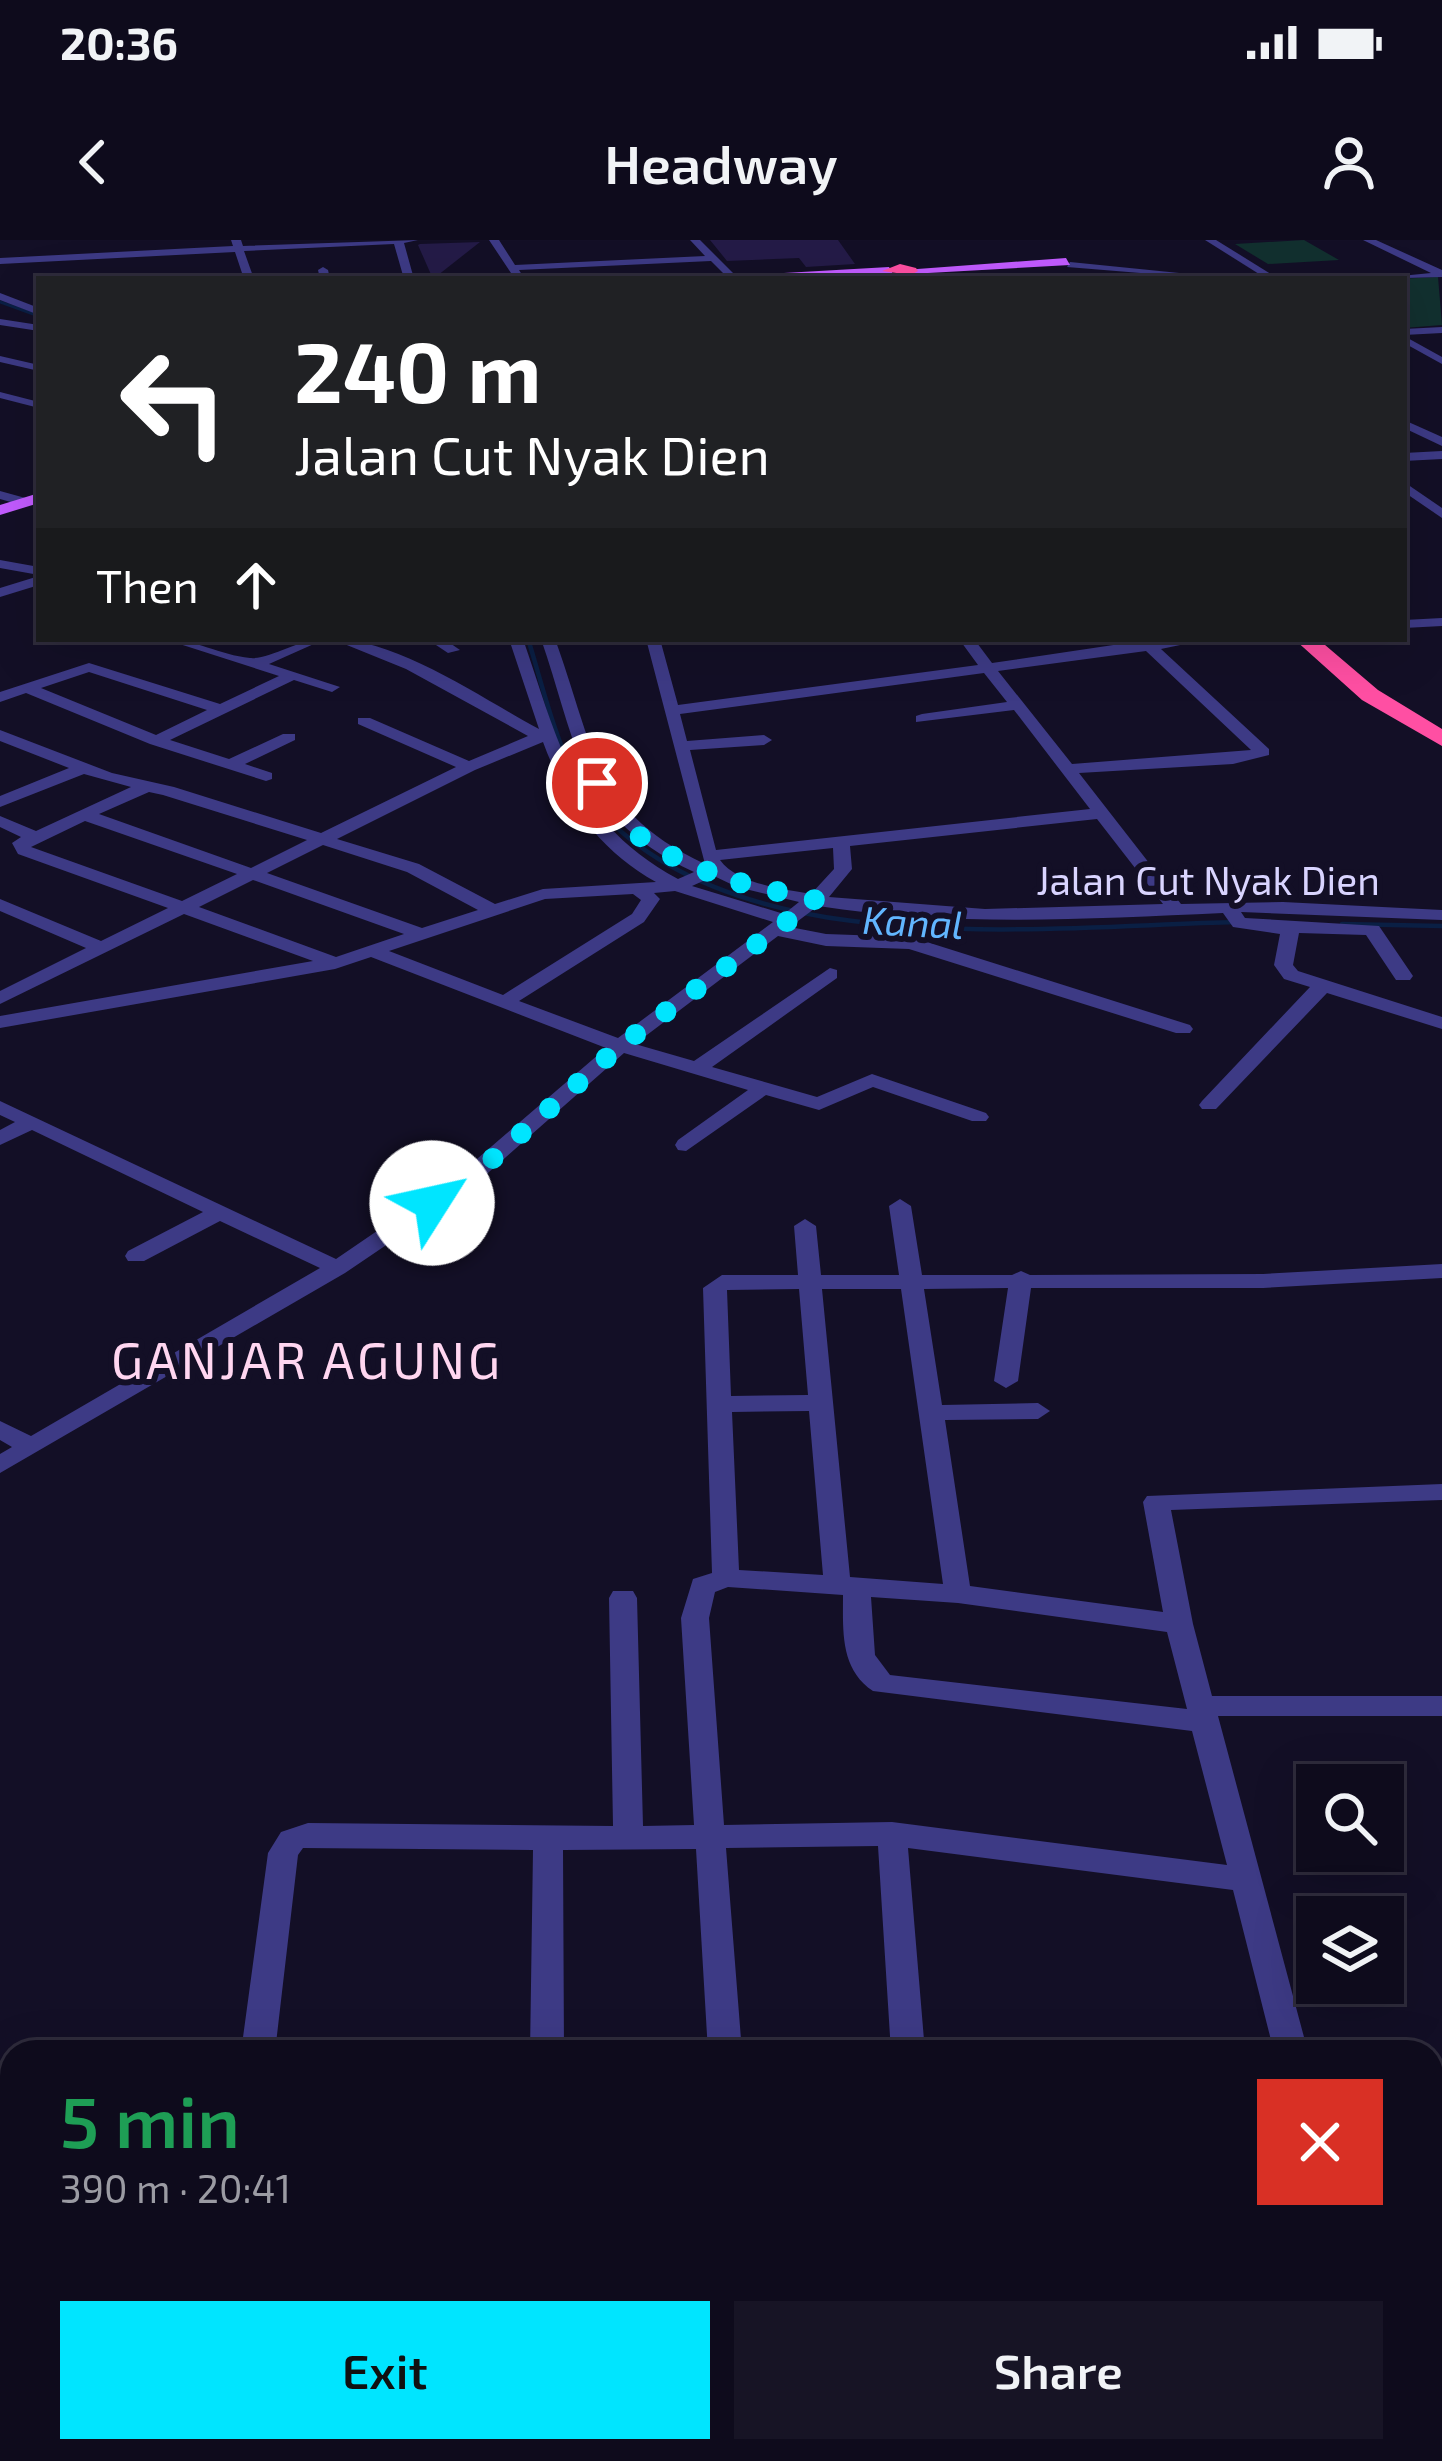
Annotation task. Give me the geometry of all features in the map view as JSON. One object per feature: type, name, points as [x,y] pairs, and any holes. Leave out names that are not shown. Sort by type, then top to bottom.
[{"type":"highway","points":[[884,254],[904,273]]},
{"type":"highway","points":[[1308,642],[1370,695],[1442,739]]},
{"type":"highway","points":[[1328,642],[1385,692],[1442,727]]},
{"type":"main road","points":[[1047,247],[1068,264]]},
{"type":"main road","points":[[826,276],[1068,264]]},
{"type":"main road","points":[[0,510],[31,504]]},
{"type":"street","points":[[76,240],[78,276]]},
{"type":"street","points":[[398,240],[408,276]]},
{"type":"street","points":[[0,261],[237,244],[412,240]]},
{"type":"street","points":[[494,240],[518,276]]},
{"type":"street","points":[[695,240],[731,276]]},
{"type":"street","points":[[1210,240],[1269,276]]},
{"type":"street","points":[[1368,240],[1442,274]]},
{"type":"street","points":[[237,244],[248,276]]},
{"type":"street","points":[[601,252],[619,276]]},
{"type":"street","points":[[1403,256],[1442,254]]},
{"type":"street","points":[[512,268],[712,259]]},
{"type":"street","points":[[1068,264],[1086,276]]},
{"type":"street","points":[[1068,264],[1181,276]]},
{"type":"street","points":[[1407,277],[1442,274]]},
{"type":"street","points":[[0,296],[36,315]]},
{"type":"street","points":[[0,309],[36,317]]},
{"type":"street","points":[[0,322],[36,317]]},
{"type":"street","points":[[1407,335],[1442,330]]},
{"type":"street","points":[[1407,337],[1442,361]]},
{"type":"street","points":[[0,359],[36,367]]},
{"type":"street","points":[[0,395],[36,403]]},
{"type":"street","points":[[1407,424],[1442,442]]},
{"type":"street","points":[[1407,457],[1442,454]]},
{"type":"street","points":[[1407,488],[1442,514]]},
{"type":"street","points":[[0,495],[31,504]]},
{"type":"street","points":[[0,564],[36,574]]},
{"type":"street","points":[[4,591],[36,576]]},
{"type":"street","points":[[4,591],[36,597]]},
{"type":"street","points":[[1407,624],[1442,622]]},
{"type":"street","points":[[181,642],[332,687]]},
{"type":"street","points":[[255,664],[310,642]]},
{"type":"street","points":[[347,642],[411,665],[546,735]]},
{"type":"street","points":[[439,642],[453,650]]},
{"type":"street","points":[[517,642],[546,735],[586,819],[623,857],[679,886],[798,915],[826,940],[911,943],[1183,1028]]},
{"type":"street","name":"Jalan Cut Nyak Dien","points":[[549,642],[597,783],[613,812],[658,849],[743,884],[798,915],[1177,910],[1442,914]]},
{"type":"street","points":[[654,642],[683,746],[709,868]]},
{"type":"street","points":[[968,642],[1177,910]]},
{"type":"street","points":[[672,710],[1147,642],[1263,752],[1233,759],[1070,770]]},
{"type":"street","points":[[0,697],[92,667],[221,710]]},
{"type":"street","points":[[156,741],[293,675]]},
{"type":"street","points":[[24,687],[156,741],[266,776]]},
{"type":"street","points":[[922,719],[1019,705]]},
{"type":"street","points":[[364,721],[470,767]]},
{"type":"street","points":[[0,735],[148,787],[413,868],[492,910]]},
{"type":"street","points":[[0,998],[470,767],[546,735]]},
{"type":"street","points":[[230,765],[289,737]]},
{"type":"street","points":[[683,746],[764,740]]},
{"type":"street","points":[[0,756],[28,745]]},
{"type":"street","points":[[0,802],[86,767]]},
{"type":"street","points":[[148,787],[19,846],[335,963]]},
{"type":"street","points":[[0,1022],[335,963],[543,894],[679,886],[709,868],[841,842],[1104,813]]},
{"type":"street","points":[[88,815],[425,935]]},
{"type":"street","points":[[0,821],[36,837]]},
{"type":"street","points":[[0,1465],[337,1268],[481,1169],[620,1046],[798,915],[840,877],[841,842]]},
{"type":"street","points":[[504,1002],[638,918],[651,898],[638,889]]},
{"type":"street","points":[[0,904],[103,950]]},
{"type":"street","points":[[1233,913],[1286,927],[1372,930],[1403,976]]},
{"type":"street","points":[[1286,927],[1290,933],[1284,969],[1442,1023]]},
{"type":"street","points":[[371,951],[620,1046],[763,1088],[823,1104],[864,1081],[876,1080],[979,1117]]},
{"type":"street","points":[[697,1068],[830,974]]},
{"type":"street","points":[[1209,1105],[1323,985]]},
{"type":"street","points":[[686,1144],[763,1088]]},
{"type":"street","points":[[0,1107],[337,1268]]},
{"type":"street","points":[[0,1138],[31,1122]]},
{"type":"street","points":[[900,1206],[958,1594]]},
{"type":"street","points":[[136,1256],[220,1212]]},
{"type":"street","points":[[805,1226],[818,1403],[861,1664],[869,1678],[883,1684],[1204,1714],[1442,1706]]},
{"type":"street","points":[[726,1577],[717,1285],[730,1280],[1263,1281],[1442,1271]]},
{"type":"street","points":[[1006,1381],[1021,1278]]},
{"type":"street","points":[[718,1404],[818,1403]]},
{"type":"street","points":[[930,1413],[1038,1411]]},
{"type":"street","points":[[0,1429],[31,1447]]},
{"type":"street","points":[[1288,2040],[1179,1624],[1155,1507],[1161,1499],[1442,1492]]},
{"type":"street","points":[[723,2040],[694,1618],[703,1586],[726,1577],[958,1594],[1179,1624]]},
{"type":"street","points":[[623,1598],[628,1837]]},
{"type":"street","points":[[892,1834],[907,2040]]},
{"type":"street","points":[[260,2040],[283,1853],[292,1840],[308,1835],[548,1839],[892,1834],[1245,1879]]},
{"type":"street","points":[[547,2040],[548,1839]]},
{"type":"green space","points":[[1304,240],[1339,260],[1268,264],[1235,244]]},
{"type":"green space","points":[[1438,277],[1442,325],[1407,328],[1407,279]]},
{"type":"building","points":[[710,240],[838,240],[855,264],[806,267],[799,258],[727,261]]},
{"type":"building","points":[[480,242],[437,276],[432,276],[420,244]]},
{"type":"waterway","name":"Kanal","points":[[0,302],[36,315]]},
{"type":"waterway","name":"Kanal","points":[[529,642],[563,750],[597,808],[657,858],[730,893],[811,915],[898,926],[1076,928],[1237,922]]},
{"type":"waterway","name":"Kanal","points":[[1342,924],[1442,926]]},
{"type":"district","name":"GANJAR AGUNG","points":[[307,1358]]},
{"type":"route","points":[[432,1203],[481,1169],[620,1046],[816,900],[743,884],[658,849],[625,825],[597,783]]}]
